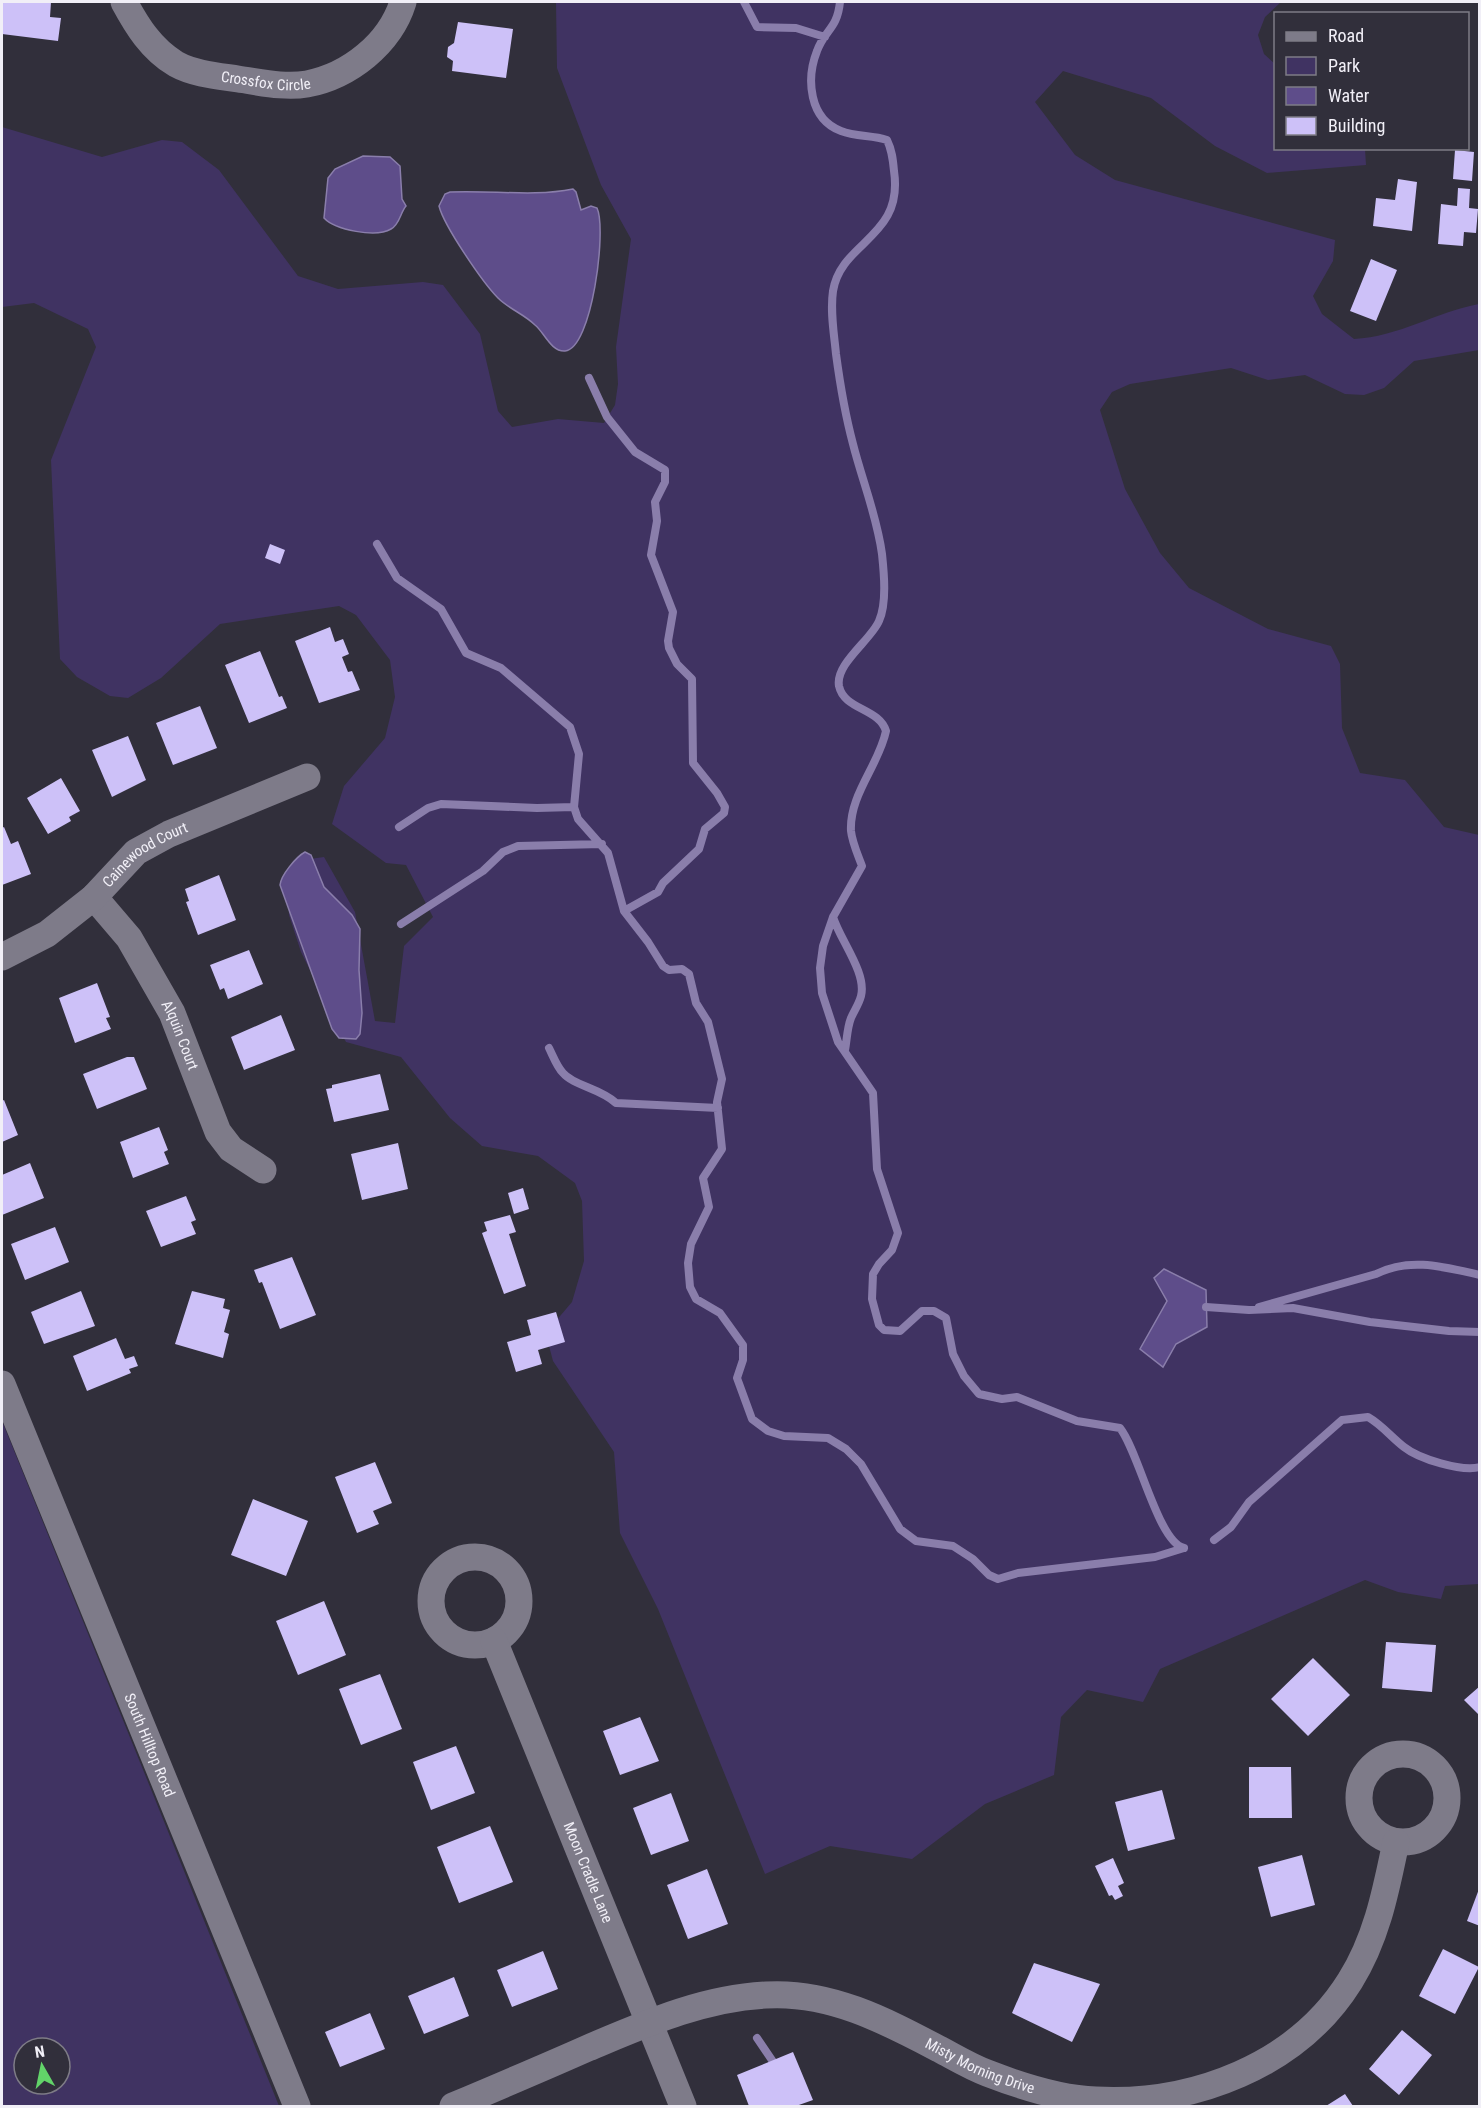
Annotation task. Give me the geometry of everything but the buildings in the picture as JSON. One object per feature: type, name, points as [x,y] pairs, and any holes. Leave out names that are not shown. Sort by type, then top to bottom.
[{"type":"street","name":"Crossfox Circle","points":[[124,2],[138,27],[157,50],[178,65],[211,75],[279,85],[306,84],[334,76],[362,60],[385,36],[403,2]]},
{"type":"street","name":"Cainewood Court","points":[[2,957],[47,934],[94,897],[136,852],[169,834],[307,777]]},
{"type":"street","name":"Alquin Court","points":[[94,897],[129,938],[172,1013],[218,1132],[231,1149],[263,1170]]},
{"type":"street","name":"South Hilltop Road","points":[[2,1384],[297,2106]]},
{"type":"street","name":"Moon Cradle Lane","points":[[494,1641],[683,2106]]},
{"type":"street","name":"Misty Morning Drive","points":[[453,2106],[649,2022],[712,2002],[767,1994],[811,1998],[861,2010],[984,2072],[1035,2088],[1095,2100],[1166,2097],[1221,2084],[1270,2060],[1315,2025],[1350,1981],[1380,1918],[1396,1842]]},
{"type":"green space","points":[[556,2],[1281,2],[1265,17],[1258,35],[1264,54],[1274,63],[1274,150],[1365,150],[1366,165],[1267,173],[1215,146],[1151,98],[1063,71],[1035,102],[1075,155],[1115,180],[1335,240],[1333,261],[1313,296],[1322,314],[1354,339],[1386,334],[1479,304],[1479,350],[1414,361],[1384,388],[1364,395],[1345,394],[1305,375],[1268,380],[1231,368],[1130,384],[1112,392],[1100,410],[1125,489],[1160,553],[1189,588],[1268,629],[1331,646],[1340,664],[1342,728],[1360,773],[1405,780],[1444,827],[1479,835],[1479,1584],[1445,1586],[1441,1599],[1398,1592],[1365,1580],[1160,1669],[1143,1702],[1087,1690],[1061,1717],[1054,1775],[985,1804],[912,1859],[830,1846],[765,1874],[658,1609],[620,1533],[614,1452],[553,1361],[548,1342],[555,1322],[572,1302],[584,1261],[582,1201],[575,1183],[538,1156],[482,1146],[450,1118],[401,1057],[346,1042],[301,952],[289,915],[287,873],[303,860],[324,857],[355,912],[375,1021],[395,1023],[404,946],[433,917],[406,865],[386,863],[332,824],[344,786],[385,738],[395,697],[390,660],[356,615],[339,606],[220,624],[161,678],[128,698],[110,696],[77,677],[60,659],[51,460],[96,347],[88,329],[34,303],[2,307],[2,127],[102,157],[162,140],[182,142],[219,170],[298,276],[338,289],[423,282],[443,285],[480,334],[498,411],[512,427],[558,419],[604,423],[615,405],[618,384],[616,347],[631,239],[601,185],[557,68]]},
{"type":"green space","points":[[2,1421],[279,2106],[2,2106]]},
{"type":"water","points":[[363,156],[390,157],[400,166],[402,199],[406,206],[396,224],[384,232],[366,233],[346,229],[324,218],[328,178],[335,169]]},
{"type":"water","points":[[573,189],[581,210],[591,206],[597,208],[600,220],[600,239],[590,310],[583,331],[575,345],[565,351],[556,348],[531,321],[502,302],[491,291],[456,240],[439,206],[445,194],[450,192],[528,193]]},
{"type":"water","points":[[305,852],[311,855],[324,887],[352,915],[360,929],[359,970],[362,1013],[360,1034],[356,1039],[339,1038],[332,1029],[280,885],[289,867]]},
{"type":"water","points":[[1164,1269],[1206,1290],[1207,1327],[1176,1344],[1163,1367],[1140,1349],[1167,1301],[1154,1278]]},
{"type":"waterway","points":[[744,2],[757,27],[796,28],[825,37]]},
{"type":"waterway","points":[[840,2],[834,24],[820,44],[814,62],[811,85],[816,108],[830,125],[841,131],[887,140],[893,159],[895,193],[890,211],[881,225],[847,261],[838,274],[833,291],[832,307],[843,399],[853,444],[877,526],[884,579],[883,606],[879,621],[842,669],[839,678],[839,686],[847,700],[876,718],[886,731],[859,793],[852,818],[851,831],[862,866],[833,917],[823,946],[820,968],[822,993],[838,1042],[873,1093],[877,1169],[898,1233],[892,1250],[873,1274],[872,1299],[879,1325],[884,1330],[900,1331],[922,1311],[934,1311],[946,1318],[953,1354],[964,1376],[979,1394],[1002,1399],[1017,1397],[1077,1421],[1120,1428],[1157,1514],[1175,1542],[1184,1548]]},
{"type":"waterway","points":[[589,378],[607,417],[635,452],[665,470],[665,482],[655,502],[657,521],[651,555],[673,612],[669,648],[677,664],[692,679],[693,763],[725,807],[724,813],[705,829],[699,849],[663,883],[658,892],[624,911]]},
{"type":"waterway","points":[[377,544],[397,578],[441,609],[466,653],[501,668],[570,727],[579,754],[574,807],[578,819],[608,853],[624,911],[663,966],[669,970],[682,969],[689,974],[696,1003],[708,1022],[722,1079],[717,1102],[722,1149],[703,1178],[709,1207],[691,1244],[688,1263],[690,1287],[696,1299],[720,1313],[743,1345],[743,1360],[737,1378],[752,1419],[768,1431],[784,1436],[828,1438],[846,1449],[861,1464],[900,1529],[916,1541],[953,1546],[973,1559],[989,1575],[998,1579],[1018,1573],[1155,1557],[1184,1548]]},
{"type":"waterway","points":[[399,827],[428,808],[441,804],[537,808],[574,807]]},
{"type":"waterway","points":[[401,924],[483,871],[503,852],[518,846],[602,844]]},
{"type":"waterway","points":[[833,917],[857,967],[862,987],[860,999],[850,1022],[845,1050]]},
{"type":"waterway","points":[[549,1048],[563,1073],[616,1103],[718,1108]]},
{"type":"waterway","points":[[1259,1307],[1402,1266],[1427,1265],[1480,1275]]},
{"type":"waterway","points":[[1206,1307],[1249,1310],[1293,1308],[1370,1322],[1449,1331],[1480,1332]]},
{"type":"waterway","points":[[1214,1540],[1231,1527],[1249,1502],[1342,1420],[1368,1417],[1411,1452],[1452,1466],[1480,1467]]},
{"type":"waterway","points":[[757,2038],[778,2069]]}]
